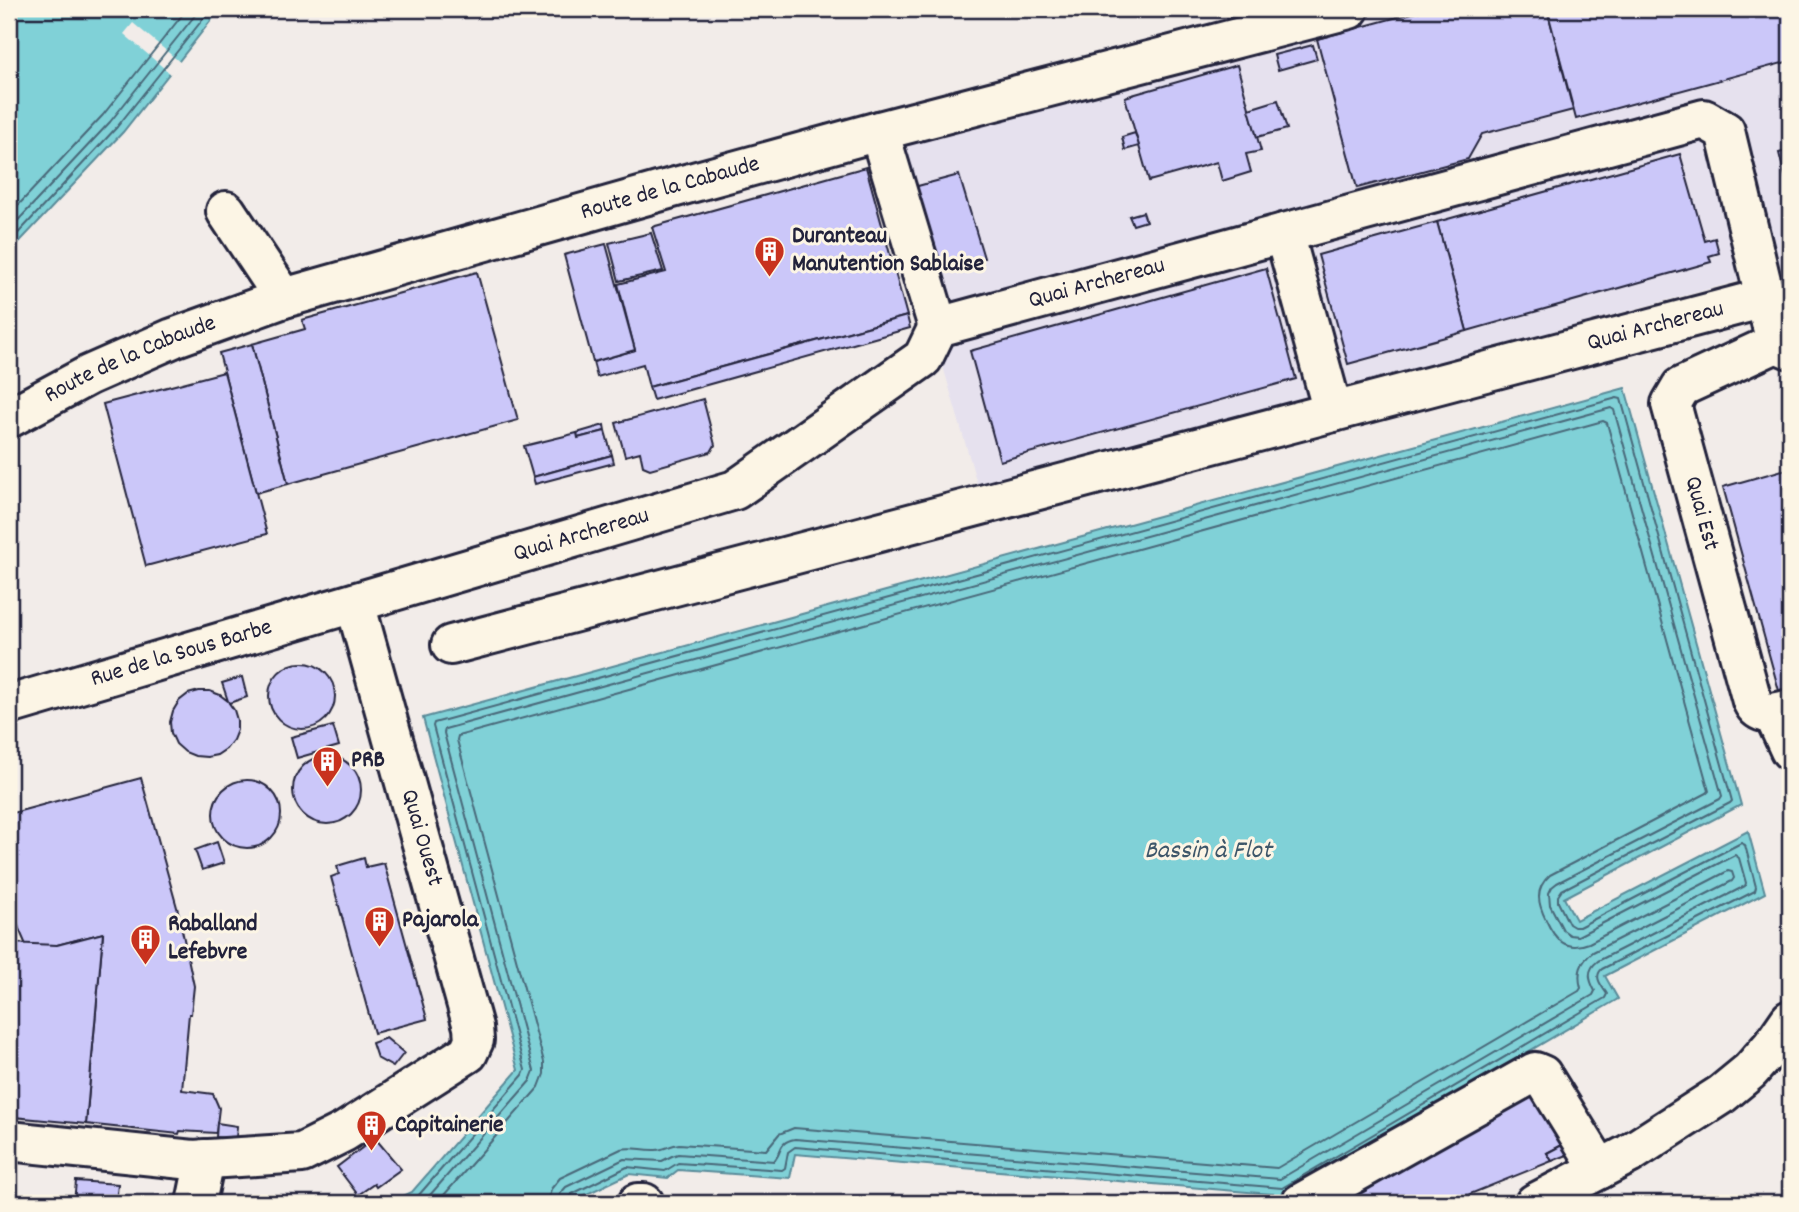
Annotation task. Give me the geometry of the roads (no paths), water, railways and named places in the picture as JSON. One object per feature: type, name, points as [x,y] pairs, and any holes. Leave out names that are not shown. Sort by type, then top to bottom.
[{"type":"street","name":"Route de la Cabaude","points":[[9,418],[89,375],[173,338],[284,298],[879,131],[1349,9]]},
{"type":"street","name":"Quai Archereau","points":[[355,603],[735,490],[923,358],[938,327],[1704,119],[1725,131],[1765,298],[1783,346]]},
{"type":"street","points":[[879,131],[938,327]]},
{"type":"street","points":[[226,211],[284,298]]},
{"type":"street","points":[[1284,233],[1333,412]]},
{"type":"street","name":"Quai Archereau","points":[[451,645],[1765,298]]},
{"type":"street","name":"Quai Est","points":[[1782,711],[1763,713],[1756,709],[1752,701],[1671,404],[1681,387],[1783,346]]},
{"type":"street","name":"Rue de la Sous Barbe","points":[[9,705],[355,603]]},
{"type":"street","name":"Quai Ouest","points":[[9,1141],[193,1160],[302,1153],[344,1132],[468,1053],[474,1040],[473,1027],[355,603]]},
{"type":"street","points":[[1782,711],[1790,750]]},
{"type":"street","points":[[1535,1203],[1629,1154],[1722,1094],[1750,1071],[1790,1020]]},
{"type":"street","points":[[1301,1203],[1535,1072],[1542,1075],[1600,1169]]},
{"type":"street","points":[[196,1203],[205,1159]]},
{"type":"street","points":[[638,1203],[644,1203]]},
{"type":"water","points":[[9,9],[220,9],[123,132],[9,253]]},
{"type":"water","name":"Bassin à Flot","points":[[1625,388],[1741,805],[1564,898],[1576,920],[1748,831],[1765,893],[1605,976],[1618,999],[1284,1195],[795,1154],[790,1178],[678,1170],[668,1178],[629,1174],[568,1203],[389,1203],[412,1192],[518,1070],[423,718]]},
{"type":"place","name":"Duranteau Manutention Sablaise","points":[[769,278]]},
{"type":"place","name":"PRB","points":[[328,788]]},
{"type":"place","name":"Pajarola","points":[[379,948]]},
{"type":"place","name":"Raballand Lefebvre","points":[[145,966]]},
{"type":"place","name":"Capitainerie","points":[[372,1153]]}]
